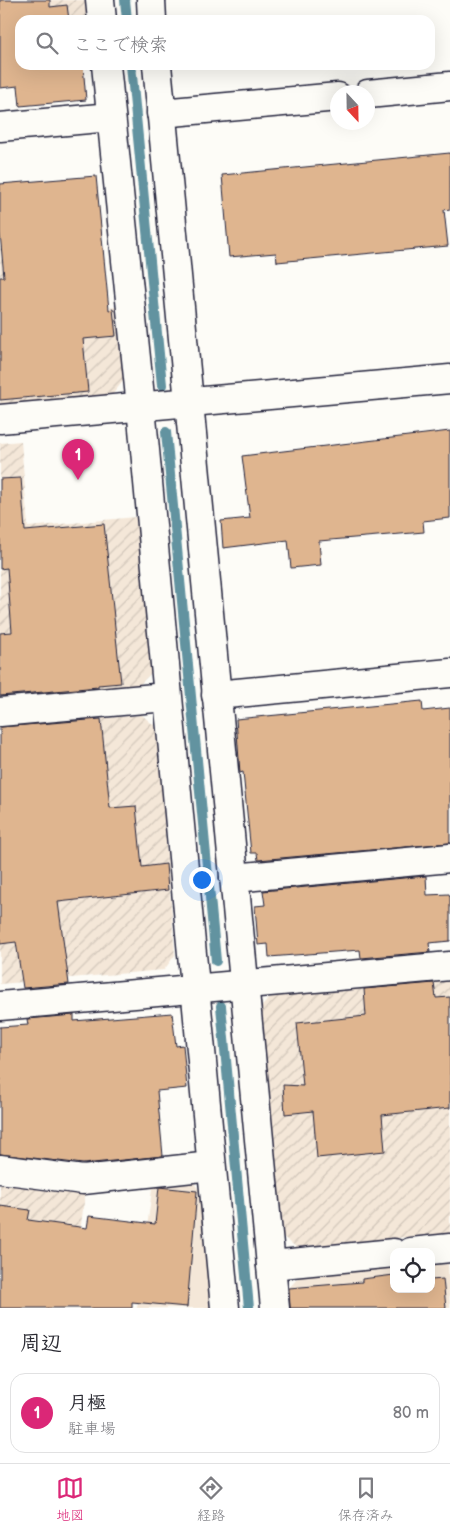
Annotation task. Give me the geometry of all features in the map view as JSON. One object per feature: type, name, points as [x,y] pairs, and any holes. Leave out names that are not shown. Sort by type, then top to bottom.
[{"type":"street","points":[[100,0],[102,15]]},
{"type":"street","points":[[151,0],[152,15]]},
{"type":"street","points":[[106,70],[141,407],[166,697],[225,1308]]},
{"type":"street","points":[[157,70],[275,1308]]},
{"type":"street","points":[[375,93],[450,86]]},
{"type":"street","points":[[161,113],[330,98]]},
{"type":"street","points":[[0,127],[111,117]]},
{"type":"street","points":[[0,419],[450,379]]},
{"type":"street","points":[[216,695],[450,673]]},
{"type":"street","points":[[0,712],[166,697]]},
{"type":"street","points":[[234,878],[450,858]]},
{"type":"street","points":[[0,1006],[450,966]]},
{"type":"street","points":[[0,1169],[83,1180],[211,1166]]},
{"type":"street","points":[[435,1250],[450,1248]]},
{"type":"street","points":[[271,1265],[390,1253]]},
{"type":"shaded area","points":[[0,0],[86,0],[88,15],[15,15]]},
{"type":"shaded area","points":[[0,240],[8,318],[117,307],[124,380],[112,395],[0,405]]},
{"type":"shaded area","points":[[21,441],[28,527],[136,517],[152,672],[138,686],[0,699],[0,443]]},
{"type":"shaded area","points":[[142,715],[157,728],[175,955],[164,970],[0,984],[0,727]]},
{"type":"shaded area","points":[[450,980],[450,1233],[296,1247],[282,1236],[259,1009],[273,995]]},
{"type":"shaded area","points":[[0,1176],[86,1187],[70,1308],[0,1308]]},
{"type":"shaded area","points":[[189,1177],[200,1191],[211,1308],[137,1308],[153,1181]]},
{"type":"shaded area","points":[[448,1264],[450,1308],[289,1308],[287,1290],[299,1277],[390,1268],[390,1293],[435,1293],[435,1265]]},
{"type":"building","points":[[0,0],[50,0],[50,7],[67,5],[68,15],[15,15],[15,70],[83,70],[86,100],[20,106],[18,86],[0,88]]},
{"type":"building","points":[[450,153],[450,209],[444,210],[448,246],[277,262],[276,253],[229,257],[222,175]]},
{"type":"building","points":[[96,176],[109,310],[113,309],[116,336],[83,339],[88,392],[0,400],[0,277],[4,277],[0,233],[0,184]]},
{"type":"building","points":[[450,431],[450,518],[423,521],[424,532],[319,541],[321,565],[291,568],[288,540],[223,548],[221,521],[250,518],[242,456]]},
{"type":"building","points":[[21,478],[25,531],[104,524],[121,683],[98,685],[98,687],[0,696],[0,633],[12,632],[7,568],[0,569],[0,479]]},
{"type":"building","points":[[422,701],[423,711],[450,708],[450,843],[258,860],[257,853],[251,853],[243,772],[240,773],[236,719]]},
{"type":"building","points":[[101,719],[110,808],[136,806],[142,867],[166,864],[168,890],[58,902],[69,984],[23,988],[16,942],[0,944],[0,727]]},
{"type":"building","points":[[426,876],[427,895],[449,894],[450,897],[450,941],[429,943],[430,952],[361,958],[360,950],[269,957],[268,944],[258,945],[255,906],[265,905],[263,891]]},
{"type":"building","points":[[434,983],[436,998],[450,997],[450,1108],[382,1115],[385,1151],[317,1158],[313,1111],[285,1114],[283,1085],[303,1086],[297,1023],[366,1016],[364,989]]},
{"type":"building","points":[[172,1013],[176,1046],[183,1045],[187,1088],[157,1091],[163,1156],[83,1164],[0,1154],[0,1027],[28,1025],[27,1019],[74,1015],[74,1021]]},
{"type":"building","points":[[159,1187],[197,1191],[187,1307],[132,1302],[132,1308],[0,1308],[0,1206],[30,1210],[28,1220],[87,1228],[89,1216],[155,1224]]},
{"type":"building","points":[[390,1276],[390,1293],[435,1293],[435,1280],[443,1279],[446,1308],[290,1308],[289,1288],[362,1282],[362,1279]]},
{"type":"waterway","points":[[125,0],[126,15]]},
{"type":"waterway","points":[[131,70],[162,385]]},
{"type":"waterway","points":[[166,432],[216,961]]},
{"type":"waterway","points":[[221,1006],[249,1308]]},
{"type":"place","name":"月極","points":[[78,480]]}]
